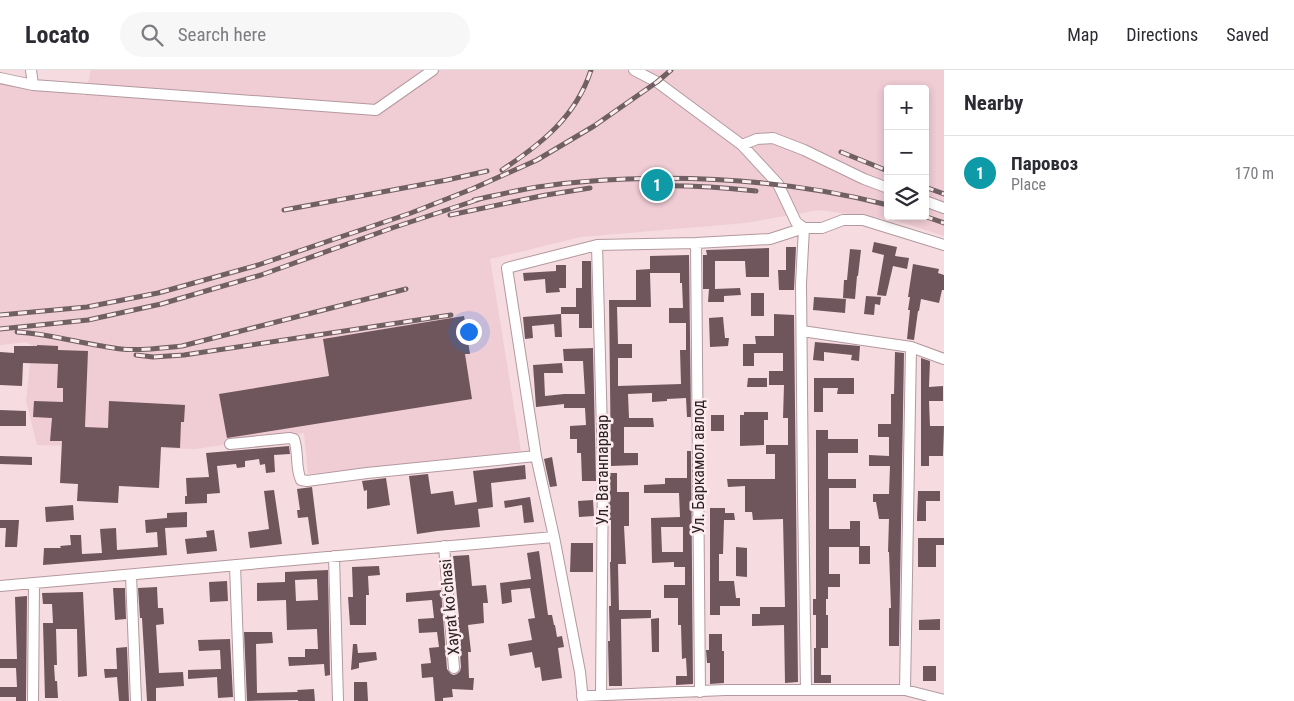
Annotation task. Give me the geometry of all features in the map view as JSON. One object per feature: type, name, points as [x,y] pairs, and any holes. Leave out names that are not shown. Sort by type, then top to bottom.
[{"type":"street","points":[[32,70],[33,84]]},
{"type":"street","points":[[0,78],[33,84],[376,110],[433,70]]},
{"type":"street","points":[[634,70],[657,82],[742,145],[778,184],[796,222],[804,228]]},
{"type":"street","points":[[742,145],[757,139],[773,138],[884,186]]},
{"type":"street","points":[[929,203],[944,208]]},
{"type":"street","points":[[944,245],[863,220],[843,220],[822,228],[804,228],[770,239],[597,245],[507,268],[536,456],[554,537],[580,672],[583,698],[601,695],[725,690],[905,690],[944,700]]},
{"type":"street","points":[[804,228],[801,284],[806,690]]},
{"type":"street","name":"Ул. Баркамол авлод","points":[[696,243],[700,692]]},
{"type":"street","name":"Ул. Ватанпарвар","points":[[597,245],[603,468],[601,695]]},
{"type":"street","points":[[802,331],[911,347],[944,359]]},
{"type":"street","points":[[905,690],[911,347]]},
{"type":"street","points":[[230,444],[290,438],[294,440],[297,448],[299,474],[302,480],[307,481],[536,456]]},
{"type":"street","points":[[0,586],[554,537]]},
{"type":"street","name":"Xayrat koʻchasi","points":[[444,546],[454,668]]},
{"type":"street","points":[[334,556],[338,701]]},
{"type":"street","points":[[235,565],[240,701]]},
{"type":"street","points":[[131,575],[136,701]]},
{"type":"street","points":[[33,701],[34,584]]},
{"type":"shaded area","points":[[91,70],[944,70],[944,236],[894,220],[929,220],[929,85],[884,85],[884,219],[819,210],[745,223],[581,237],[490,259],[521,451],[308,474],[304,433],[195,449],[37,445],[26,401],[32,346],[27,342],[0,345],[0,82],[85,96]]},
{"type":"building","points":[[874,242],[897,247],[895,256],[909,258],[907,269],[893,266],[886,296],[877,295],[884,255],[872,252]]},
{"type":"building","points":[[786,247],[796,247],[794,290],[779,290],[778,270],[786,270]]},
{"type":"building","points":[[769,248],[769,277],[746,277],[745,261],[715,261],[715,289],[740,288],[741,295],[724,296],[724,302],[708,302],[709,289],[703,289],[703,255],[707,255],[706,250]]},
{"type":"building","points":[[850,249],[861,250],[855,299],[843,298],[844,280],[847,280]]},
{"type":"building","points":[[689,255],[691,417],[687,417],[686,398],[652,402],[652,393],[628,394],[629,418],[653,418],[654,427],[624,427],[624,453],[638,453],[638,465],[611,466],[609,300],[636,300],[636,270],[650,269],[650,256]],"holes":[[[650,273],[680,273],[683,308],[669,308],[669,323],[686,323],[686,350],[680,350],[681,384],[618,386],[618,358],[632,358],[632,344],[618,344],[617,307],[651,307]]]},
{"type":"building","points":[[582,261],[591,261],[592,328],[579,328],[579,314],[561,314],[561,307],[576,307],[576,288],[582,288]]},
{"type":"building","points":[[913,264],[939,269],[938,273],[944,275],[944,290],[942,290],[939,303],[921,299],[914,340],[907,339],[910,310],[908,310],[910,297],[908,297]]},
{"type":"building","points":[[556,265],[566,265],[566,288],[559,288],[560,292],[546,293],[545,279],[524,281],[523,273],[556,271]]},
{"type":"building","points":[[751,293],[764,293],[764,316],[751,316]]},
{"type":"building","points":[[866,296],[881,297],[880,305],[875,304],[874,315],[864,314]]},
{"type":"building","points":[[814,297],[846,299],[845,313],[813,310]]},
{"type":"building","points":[[561,314],[562,337],[555,337],[554,324],[532,326],[533,338],[525,339],[523,317]]},
{"type":"building","points":[[774,314],[794,315],[798,682],[785,683],[784,625],[752,626],[752,614],[760,614],[760,607],[785,607],[783,519],[753,520],[752,512],[745,512],[745,486],[728,487],[727,479],[775,479],[775,454],[766,454],[766,445],[788,445],[788,418],[783,418],[784,385],[769,385],[769,371],[783,371],[783,353],[754,353],[754,366],[743,366],[743,344],[756,344],[755,336],[774,336]]},
{"type":"building","points":[[464,316],[470,354],[465,354],[472,399],[227,438],[219,394],[329,376],[323,339]]},
{"type":"building","points":[[723,317],[725,338],[729,338],[728,346],[710,347],[709,318]]},
{"type":"building","points":[[815,342],[860,346],[859,361],[851,360],[852,355],[824,352],[824,361],[813,360]]},
{"type":"building","points":[[14,346],[58,346],[58,350],[88,351],[85,427],[108,428],[109,401],[185,405],[184,422],[181,422],[180,448],[161,447],[159,488],[119,486],[118,503],[77,501],[78,484],[60,483],[62,441],[50,441],[52,418],[33,417],[34,401],[63,402],[63,388],[57,388],[58,364],[23,363],[22,386],[0,385],[0,352],[14,353]]},
{"type":"building","points":[[593,348],[596,481],[582,481],[581,453],[577,453],[577,439],[570,439],[570,426],[586,425],[585,408],[564,408],[564,404],[536,407],[533,365],[562,363],[563,373],[544,373],[545,396],[585,394],[583,361],[564,361],[563,349]]},
{"type":"building","points":[[895,352],[904,353],[899,646],[889,646],[889,608],[891,608],[888,552],[889,519],[879,519],[876,502],[873,502],[873,494],[889,494],[890,466],[869,466],[869,455],[889,456],[889,437],[878,437],[878,424],[891,424],[891,394],[894,394]]},
{"type":"building","points":[[921,358],[930,361],[929,387],[943,386],[943,401],[929,401],[930,426],[944,426],[943,456],[929,456],[929,466],[921,466]]},
{"type":"building","points":[[748,378],[767,378],[767,387],[747,387]]},
{"type":"building","points":[[814,378],[854,378],[854,394],[837,394],[838,388],[823,388],[823,412],[814,412]]},
{"type":"building","points":[[0,410],[26,411],[26,426],[0,426]]},
{"type":"building","points":[[744,412],[768,412],[768,420],[764,420],[764,445],[740,446],[740,415],[744,415]]},
{"type":"building","points":[[711,415],[724,415],[724,431],[711,431]]},
{"type":"building","points":[[816,430],[828,430],[828,439],[858,439],[858,453],[828,453],[828,479],[856,479],[856,488],[829,488],[829,529],[850,529],[850,521],[860,521],[860,546],[870,546],[870,564],[859,564],[859,547],[829,547],[829,574],[840,574],[840,587],[828,587],[826,615],[828,615],[828,648],[821,648],[821,675],[831,675],[831,683],[814,683],[814,648],[816,648],[816,615],[813,615],[813,599],[816,599]]},
{"type":"building","points":[[289,446],[290,454],[274,455],[275,472],[266,473],[265,464],[260,465],[259,459],[245,461],[245,467],[237,468],[236,464],[217,466],[220,493],[207,494],[207,503],[185,504],[185,496],[187,496],[186,478],[209,477],[206,453]]},
{"type":"building","points":[[687,451],[691,451],[693,684],[676,685],[676,676],[687,676],[686,658],[682,659],[681,625],[678,625],[678,598],[664,598],[664,585],[685,585],[685,567],[674,567],[674,562],[652,563],[651,518],[680,517],[679,493],[644,493],[644,485],[665,484],[665,478],[687,478]],"holes":[[[661,527],[683,527],[683,552],[662,552]]]},
{"type":"building","points":[[0,456],[32,457],[32,465],[0,464]]},
{"type":"building","points":[[552,457],[557,486],[550,487],[544,459]]},
{"type":"building","points":[[525,465],[526,479],[491,483],[493,507],[478,509],[480,527],[417,534],[409,476],[428,474],[431,494],[453,491],[455,505],[477,502],[473,471]]},
{"type":"building","points":[[610,473],[617,473],[617,492],[629,492],[629,526],[624,526],[626,564],[618,564],[619,610],[651,610],[651,618],[621,619],[622,686],[609,686],[608,641],[610,641],[609,606],[611,606]]},
{"type":"building","points":[[386,478],[390,505],[367,509],[367,490],[364,491],[362,481]]},
{"type":"building","points":[[312,487],[319,544],[312,545],[308,517],[298,518],[297,510],[300,510],[297,489]]},
{"type":"building","points":[[274,490],[282,544],[250,548],[248,532],[269,529],[264,491]]},
{"type":"building","points":[[918,491],[940,491],[940,501],[926,501],[926,521],[917,521]]},
{"type":"building","points":[[530,497],[534,522],[524,523],[522,505],[505,508],[504,501]]},
{"type":"building","points":[[593,500],[594,516],[579,517],[578,501]]},
{"type":"building","points":[[73,505],[74,520],[46,522],[45,507]]},
{"type":"building","points":[[710,508],[725,508],[725,513],[734,513],[735,520],[724,520],[723,554],[719,554],[719,581],[734,581],[736,598],[740,598],[740,606],[720,606],[720,615],[710,615]]},
{"type":"building","points":[[187,512],[187,527],[165,528],[167,555],[43,565],[44,548],[61,548],[60,546],[71,545],[70,535],[81,535],[82,554],[102,553],[100,529],[116,528],[117,550],[158,547],[157,532],[146,533],[145,520],[167,518],[167,513]]},
{"type":"building","points":[[0,520],[19,520],[17,547],[5,547],[6,528],[0,528]]},
{"type":"building","points":[[214,530],[217,551],[187,554],[185,539],[207,537],[206,531]]},
{"type":"building","points":[[918,538],[944,538],[944,545],[936,545],[936,567],[918,567]]},
{"type":"building","points":[[571,543],[593,543],[593,572],[570,572]]},
{"type":"building","points":[[736,547],[747,548],[747,577],[736,576]]},
{"type":"building","points":[[539,551],[548,615],[552,615],[557,637],[562,636],[564,647],[558,648],[562,678],[542,681],[540,667],[535,668],[532,652],[510,656],[508,644],[532,640],[528,619],[535,618],[530,588],[511,590],[512,602],[502,604],[500,583],[531,579],[527,553]]},
{"type":"building","points":[[469,555],[472,586],[486,585],[488,603],[483,603],[484,623],[468,625],[471,652],[468,652],[469,678],[474,678],[473,690],[452,689],[453,697],[443,698],[443,701],[435,701],[433,677],[422,678],[421,664],[431,663],[429,648],[439,647],[437,632],[419,633],[418,619],[434,618],[432,600],[406,602],[406,593],[441,590],[447,669],[451,674],[457,674],[461,667],[457,617],[459,617],[453,556]]},
{"type":"building","points":[[379,566],[380,575],[368,576],[369,595],[366,595],[366,625],[350,625],[348,597],[353,597],[352,567]]},
{"type":"building","points":[[328,570],[330,675],[325,676],[324,664],[289,666],[288,657],[305,657],[305,649],[318,649],[317,629],[287,630],[286,600],[257,601],[257,583],[285,582],[285,572]],"holes":[[[317,579],[318,600],[296,601],[295,580]]]},
{"type":"building","points":[[227,581],[228,601],[210,602],[209,582]]},
{"type":"building","points":[[157,587],[158,608],[163,608],[164,624],[156,625],[159,673],[183,672],[184,686],[156,688],[156,701],[147,701],[142,618],[140,618],[138,588]]},
{"type":"building","points":[[113,588],[125,588],[126,619],[115,620]]},
{"type":"building","points":[[83,592],[87,676],[78,677],[77,629],[56,629],[57,665],[54,665],[58,698],[45,698],[43,623],[53,623],[52,604],[43,604],[42,593]]},
{"type":"building","points":[[27,596],[26,701],[16,701],[16,697],[0,697],[0,687],[17,687],[16,668],[0,668],[0,659],[17,659],[15,597]]},
{"type":"building","points":[[659,618],[659,652],[652,652],[651,619]]},
{"type":"building","points":[[940,619],[940,630],[919,630],[919,620]]},
{"type":"building","points":[[244,632],[272,632],[273,643],[256,644],[257,693],[298,692],[297,690],[314,689],[315,701],[247,701]]},
{"type":"building","points":[[709,634],[722,634],[724,683],[710,684],[710,663],[707,663],[706,650],[709,650]]},
{"type":"building","points":[[230,639],[233,697],[218,698],[217,677],[188,679],[188,670],[221,669],[220,650],[199,651],[198,640]]},
{"type":"building","points":[[353,644],[357,644],[358,653],[376,652],[377,660],[359,663],[359,668],[351,670]]},
{"type":"building","points":[[127,647],[129,701],[119,701],[117,677],[105,678],[104,669],[117,669],[116,648]]},
{"type":"building","points":[[923,666],[936,666],[936,681],[923,681]]},
{"type":"building","points":[[354,682],[367,682],[368,701],[354,701]]},
{"type":"railway","points":[[502,170],[556,128],[576,102],[591,70]]},
{"type":"railway","points":[[0,315],[87,307],[158,293],[258,265],[411,213],[472,189],[537,160],[594,126],[671,70]]},
{"type":"railway","points":[[841,152],[884,169]]},
{"type":"railway","points":[[284,210],[487,171]]},
{"type":"railway","points":[[474,200],[527,189],[576,182],[661,178],[726,180],[791,186],[856,197],[884,204]]},
{"type":"railway","points":[[648,186],[729,188],[756,191]]},
{"type":"railway","points":[[450,215],[590,188]]},
{"type":"railway","points":[[929,188],[944,194]]},
{"type":"railway","points":[[0,329],[88,320],[161,304],[261,275],[480,199]]},
{"type":"railway","points":[[929,218],[944,223]]},
{"type":"railway","points":[[17,332],[129,350],[182,346],[406,289]]},
{"type":"railway","points":[[136,355],[153,357],[184,355],[451,315]]},
{"type":"place","name":"Паровоз","points":[[657,185]]}]
